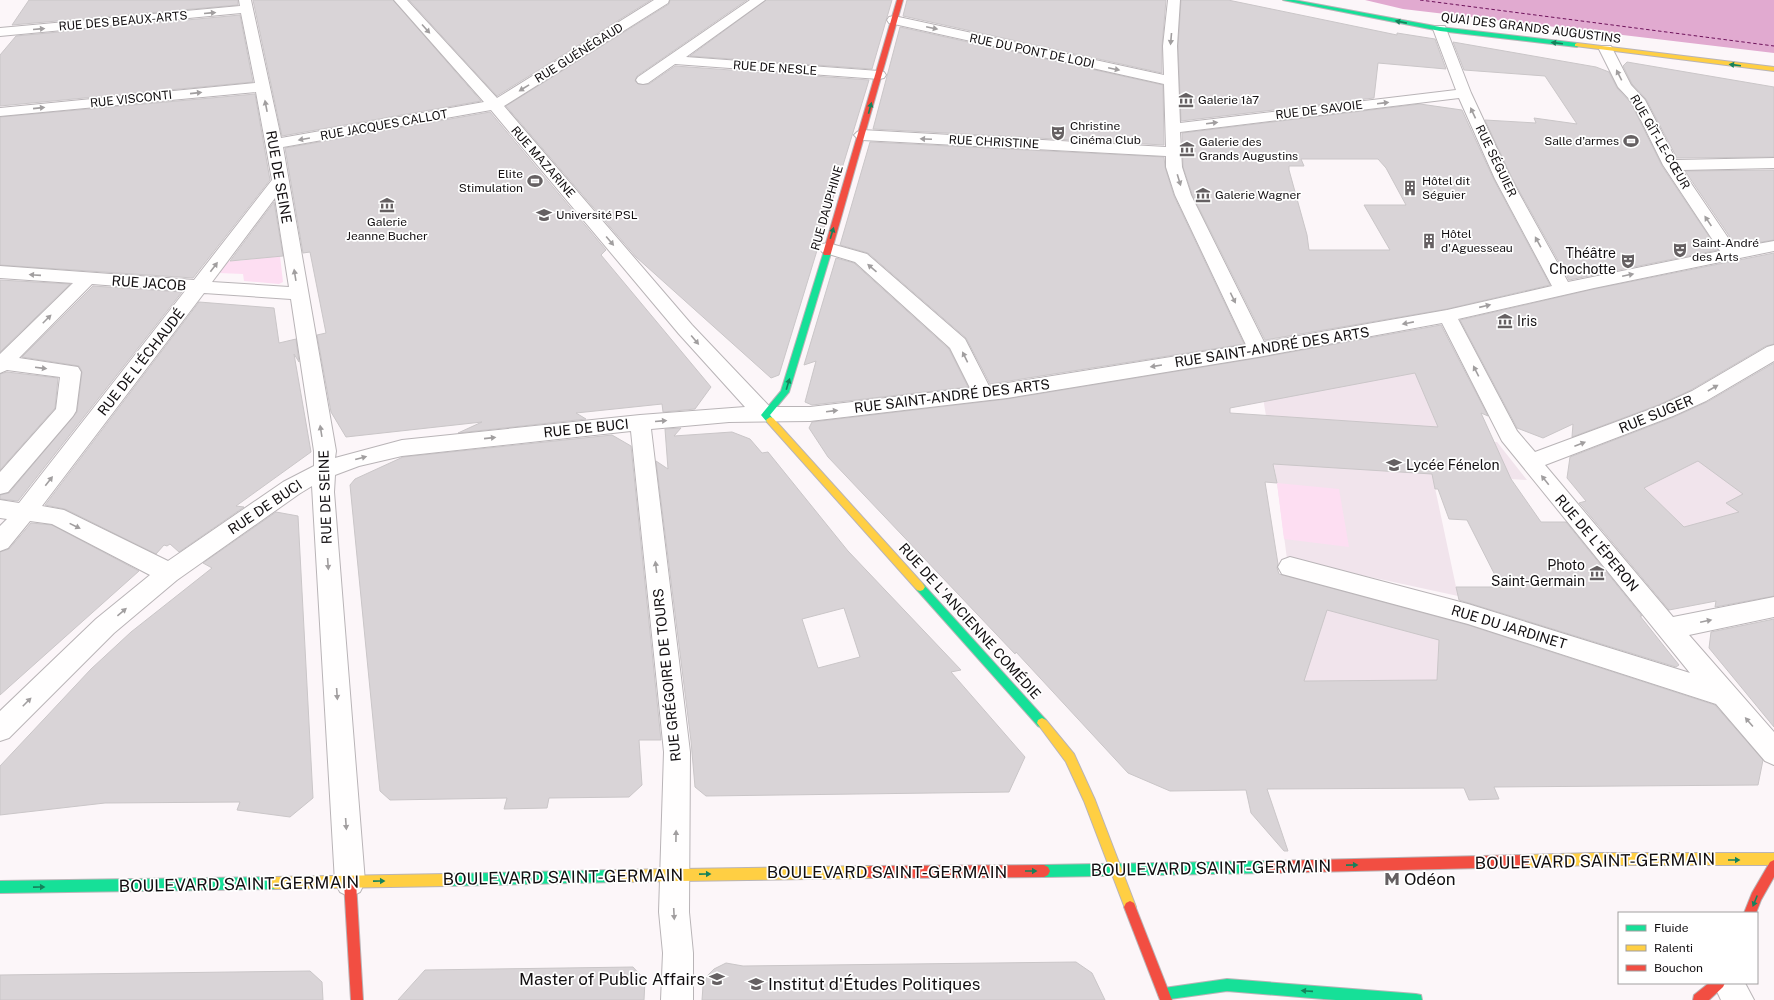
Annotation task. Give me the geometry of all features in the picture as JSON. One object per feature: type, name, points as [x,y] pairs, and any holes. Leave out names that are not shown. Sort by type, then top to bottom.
[{"type":"main road","name":"RUE DAUPHINE","points":[[765,415],[785,392],[862,135],[900,0]]},
{"type":"main road","name":"QUAI DES GRANDS AUGUSTINS","points":[[1286,0],[1440,29],[1774,70]]},
{"type":"main road","name":"RUE DE L'ANCIENNE COMÉDIE","points":[[765,415],[1047,728],[1070,758],[1117,871],[1165,997]]},
{"type":"main road","name":"BOULEVARD SAINT-GERMAIN","points":[[0,887],[350,882],[675,875],[1117,871],[1594,859],[1774,860]]},
{"type":"main road","points":[[1750,912],[1756,897],[1774,866]]},
{"type":"main road","name":"RUE DE SEINE","points":[[350,882],[357,1000]]},
{"type":"main road","points":[[1699,1000],[1718,984]]},
{"type":"main road","points":[[1165,997],[1227,985],[1416,1000]]},
{"type":"street","name":"RUE MAZARINE","points":[[400,0],[560,181],[735,386],[765,415]]},
{"type":"street","name":"RUE GUÉNÉGAUD","points":[[494,105],[513,95],[663,0]]},
{"type":"street","points":[[643,80],[759,0]]},
{"type":"street","points":[[1174,0],[1170,46],[1174,128],[1174,167],[1183,195],[1258,350]]},
{"type":"street","name":"RUE DES BEAUX-ARTS","points":[[0,32],[246,5]]},
{"type":"street","name":"RUE DE SEINE","points":[[246,5],[274,144],[325,450],[323,492],[350,882]]},
{"type":"street","name":"RUE DU PONT DE LODI","points":[[894,20],[1171,81]]},
{"type":"street","name":"RUE SÉGUIER","points":[[1440,29],[1464,93],[1503,179],[1563,289]]},
{"type":"street","name":"RUE GÎT-LE-CŒUR","points":[[1606,49],[1625,87],[1638,100],[1671,165],[1730,254]]},
{"type":"street","name":"RUE DE NESLE","points":[[672,60],[878,75]]},
{"type":"street","name":"RUE VISCONTI","points":[[0,112],[262,86]]},
{"type":"street","name":"RUE DE SAVOIE","points":[[1174,128],[1464,93]]},
{"type":"street","name":"RUE JACQUES CALLOT","points":[[274,144],[494,105]]},
{"type":"street","name":"RUE CHRISTINE","points":[[862,135],[1174,152]]},
{"type":"street","points":[[1671,165],[1774,163]]},
{"type":"street","name":"RUE DE L'ÉCHAUDÉ","points":[[0,542],[280,181]]},
{"type":"street","name":"RUE SAINT-ANDRÉ DES ARTS","points":[[765,415],[810,414],[1015,389],[1356,334],[1447,316],[1563,289],[1774,246]]},
{"type":"street","points":[[828,248],[861,258],[958,344],[982,393]]},
{"type":"street","name":"RUE JACOB","points":[[0,272],[298,294]]},
{"type":"street","points":[[1,365],[87,279]]},
{"type":"street","name":"RUE DE L'ÉPERON","points":[[1447,316],[1509,436],[1668,629],[1774,752]]},
{"type":"street","name":"RUE SUGER","points":[[1531,462],[1666,411],[1699,396],[1774,352]]},
{"type":"street","points":[[0,486],[66,411],[71,372],[1,365]]},
{"type":"street","name":"RUE DE BUCI","points":[[0,729],[105,626],[169,573],[291,488],[324,470],[402,448],[640,422],[730,415],[765,415]]},
{"type":"street","name":"RUE GRÉGOIRE DE TOURS","points":[[640,422],[677,752],[674,912],[678,953],[677,1000]]},
{"type":"street","points":[[0,509],[56,516],[169,573]]},
{"type":"street","name":"RUE DU JARDINET","points":[[1290,567],[1468,614],[1725,695]]},
{"type":"street","points":[[1668,629],[1774,607]]},
{"type":"street","points":[[1729,984],[1738,1000]]},
{"type":"shaded area","points":[[1365,0],[1774,0],[1774,53],[1403,9]]},
{"type":"shaded area","points":[[280,256],[283,282],[279,284],[244,281],[243,274],[219,273],[225,261]]},
{"type":"shaded area","name":"Lycée Fénelon","points":[[1258,367],[1461,371],[1494,442],[1497,442],[1527,480],[1432,474],[1458,596],[1287,559],[1277,483]]},
{"type":"shaded area","points":[[1672,419],[1774,490],[1753,508],[1686,529],[1643,487]]},
{"type":"shaded area","points":[[1277,483],[1339,489],[1349,547],[1284,539]]},
{"type":"shaded area","points":[[1283,574],[1441,616],[1437,680],[1252,681],[1274,599]]},
{"type":"building","points":[[29,0],[238,0],[238,5],[12,25]]},
{"type":"building","points":[[253,0],[393,0],[481,101],[282,136]]},
{"type":"building","points":[[409,0],[651,0],[497,96]]},
{"type":"building","points":[[670,0],[747,0],[637,76],[635,81],[638,84],[649,84],[675,66],[869,80],[779,375],[771,378],[636,257],[506,106],[669,4]]},
{"type":"building","points":[[766,0],[892,0],[872,69],[690,56]]},
{"type":"building","points":[[907,0],[1166,0],[1162,46],[1162,73],[903,16]]},
{"type":"building","points":[[1181,0],[1228,0],[1397,35],[1397,33],[1435,39],[1446,69],[1378,63],[1374,98],[1181,121],[1178,46]]},
{"type":"building","points":[[240,15],[253,82],[0,106],[0,55],[16,36]]},
{"type":"building","points":[[900,27],[1163,85],[1164,145],[873,129]]},
{"type":"building","points":[[1453,42],[1596,67],[1609,72],[1617,88],[1631,103],[1662,166],[1718,250],[1569,280],[1512,178],[1485,120],[1536,123],[1534,118],[1577,124],[1545,76],[1464,70]]},
{"type":"building","points":[[1627,62],[1774,87],[1774,157],[1677,158],[1646,99],[1632,84],[1623,66]]},
{"type":"building","points":[[255,94],[270,180],[193,278],[0,265],[0,117]]},
{"type":"building","points":[[1420,104],[1462,110],[1494,180],[1550,285],[1447,309],[1265,340],[1192,194],[1183,167],[1182,133]],"holes":[[[1301,159],[1378,159],[1386,168],[1406,205],[1364,205],[1390,250],[1309,250],[1307,235],[1289,166],[1304,166]]]},
{"type":"building","points":[[490,112],[606,250],[601,255],[711,387],[695,409],[663,412],[662,404],[576,413],[586,419],[458,433],[482,422],[346,437],[331,412],[317,335],[326,333],[310,252],[303,253],[285,148]]},
{"type":"building","points":[[870,142],[1164,157],[1165,167],[1174,196],[1244,344],[990,384],[966,338],[868,253],[840,245]]},
{"type":"building","points":[[1774,170],[1774,240],[1736,246],[1685,171]]},
{"type":"building","points":[[274,202],[283,256],[230,261]]},
{"type":"building","points":[[1774,253],[1774,344],[1766,346],[1691,390],[1658,405],[1572,437],[1573,424],[1543,438],[1517,428],[1460,320],[1594,289]]},
{"type":"building","points":[[836,258],[854,263],[949,349],[968,387],[812,405],[805,402],[816,361],[804,365]]},
{"type":"building","points":[[0,280],[70,284],[0,352]]},
{"type":"building","points":[[93,286],[182,292],[18,501],[0,499],[0,495],[9,493],[77,412],[82,372],[79,366],[22,357]]},
{"type":"building","points":[[199,302],[274,308],[279,343],[296,339],[299,362],[294,354],[311,452],[236,506],[244,507],[179,552],[170,544],[167,546],[164,545],[156,554],[65,509],[45,505]]},
{"type":"building","points":[[1441,325],[1488,416],[1481,413],[1511,479],[1541,522],[1566,522],[1642,616],[1640,616],[1679,665],[1676,667],[1459,600],[1456,587],[1501,587],[1467,520],[1449,519],[1438,489],[1435,489],[1432,474],[1273,464],[1277,483],[1265,482],[1279,574],[1468,625],[1715,705],[1763,760],[1758,785],[1494,787],[1499,799],[1469,800],[1464,788],[1267,789],[1288,851],[1284,851],[1251,813],[1246,790],[1170,791],[1128,773],[1016,652],[1015,654],[828,457],[809,428],[812,422],[1007,399],[1258,358]],"holes":[[[1415,373],[1438,427],[1230,413],[1230,408]],[[1327,610],[1439,640],[1437,680],[1304,681]]]},
{"type":"building","points":[[1774,363],[1774,596],[1715,607],[1716,601],[1669,610],[1579,503],[1586,501],[1567,478],[1570,457],[1674,417],[1707,402]],"holes":[[[1698,461],[1743,494],[1726,503],[1739,512],[1684,527],[1644,488]]]},
{"type":"building","points":[[7,372],[58,378],[55,408],[0,470],[0,374]]},
{"type":"building","points":[[681,428],[674,436],[732,432],[750,439],[762,453],[768,452],[848,551],[961,670],[951,672],[1025,757],[1009,792],[706,796],[695,787],[691,741],[656,461],[668,469],[665,429]],"holes":[[[844,608],[860,657],[818,668],[802,619]]]},
{"type":"building","points":[[612,435],[631,446],[661,740],[639,740],[642,785],[629,797],[549,798],[547,808],[504,809],[507,798],[390,800],[380,791],[350,485],[355,479],[403,457]]},
{"type":"building","points":[[276,512],[298,516],[313,798],[290,817],[237,810],[240,802],[105,803],[0,815],[0,766],[91,669],[131,632],[212,568],[203,563]]},
{"type":"building","points":[[31,523],[52,525],[139,571],[0,695],[0,552],[9,549]]},
{"type":"building","points":[[1774,619],[1774,727],[1709,648],[1711,632]]},
{"type":"building","points":[[1076,962],[1092,973],[1105,1000],[702,1000],[703,986],[707,976],[714,969],[726,963],[743,966]]},
{"type":"building","points":[[633,967],[645,980],[644,1000],[398,1000],[425,970]]},
{"type":"building","points":[[310,971],[322,982],[323,1000],[0,1000],[0,975]]},
{"type":"ferry route","points":[[1420,0],[1774,46]]},
{"type":"traffic: fast","points":[[1286,0],[1440,29],[1577,45]]},
{"type":"traffic: fast","points":[[770,420],[765,415],[785,392],[827,253]]},
{"type":"traffic: fast","points":[[920,587],[1042,723]]},
{"type":"traffic: fast","points":[[1044,871],[1266,867]]},
{"type":"traffic: fast","points":[[447,880],[614,876]]},
{"type":"traffic: fast","points":[[0,887],[275,883]]},
{"type":"traffic: fast","points":[[1164,994],[1227,985],[1416,1000]]},
{"type":"traffic: slow","points":[[1577,45],[1774,69]]},
{"type":"traffic: slow","points":[[770,420],[920,587]]},
{"type":"traffic: slow","points":[[1042,723],[1070,758],[1089,800],[1130,907]]},
{"type":"traffic: slow","points":[[1524,861],[1594,859],[1774,859]]},
{"type":"traffic: slow","points":[[614,876],[870,872]]},
{"type":"traffic: slow","points":[[275,883],[447,880]]},
{"type":"traffic: jam","points":[[827,253],[900,0]]},
{"type":"traffic: jam","points":[[1266,867],[1524,861]]},
{"type":"traffic: jam","points":[[1750,912],[1756,897],[1774,866]]},
{"type":"traffic: jam","points":[[870,872],[1044,871]]},
{"type":"traffic: jam","points":[[350,882],[357,1000]]},
{"type":"traffic: jam","points":[[1130,907],[1166,1000]]},
{"type":"traffic: jam","points":[[1699,1000],[1718,984]]},
{"type":"place","name":"Galerie 1à7","points":[[1186,100]]},
{"type":"place","name":"Christine Cinéma Club","points":[[1058,133]]},
{"type":"place","name":"Salle d'armes","points":[[1631,141]]},
{"type":"place","name":"Galerie des Grands Augustins","points":[[1187,149]]},
{"type":"place","name":"Elite Stimulation","points":[[535,181]]},
{"type":"place","name":"Hôtel dit Séguier","points":[[1410,188]]},
{"type":"place","name":"Galerie Wagner","points":[[1203,195]]},
{"type":"place","name":"Galerie Jeanne Bucher","points":[[387,205]]},
{"type":"place","name":"Université PSL","points":[[544,215]]},
{"type":"place","name":"Hôtel d'Aguesseau","points":[[1429,241]]},
{"type":"place","name":"Saint-André des Arts","points":[[1680,250]]},
{"type":"place","name":"Théâtre Chochotte","points":[[1628,261]]},
{"type":"place","name":"Iris","points":[[1505,321]]},
{"type":"place","name":"Lycée Fénelon","points":[[1394,465]]},
{"type":"place","name":"Photo Saint-Germain","points":[[1597,573]]},
{"type":"place","name":"Odéon","points":[[1392,879]]},
{"type":"place","name":"Master of Public Affairs","points":[[717,979]]},
{"type":"place","name":"Institut d'Études Politiques","points":[[756,984]]}]
